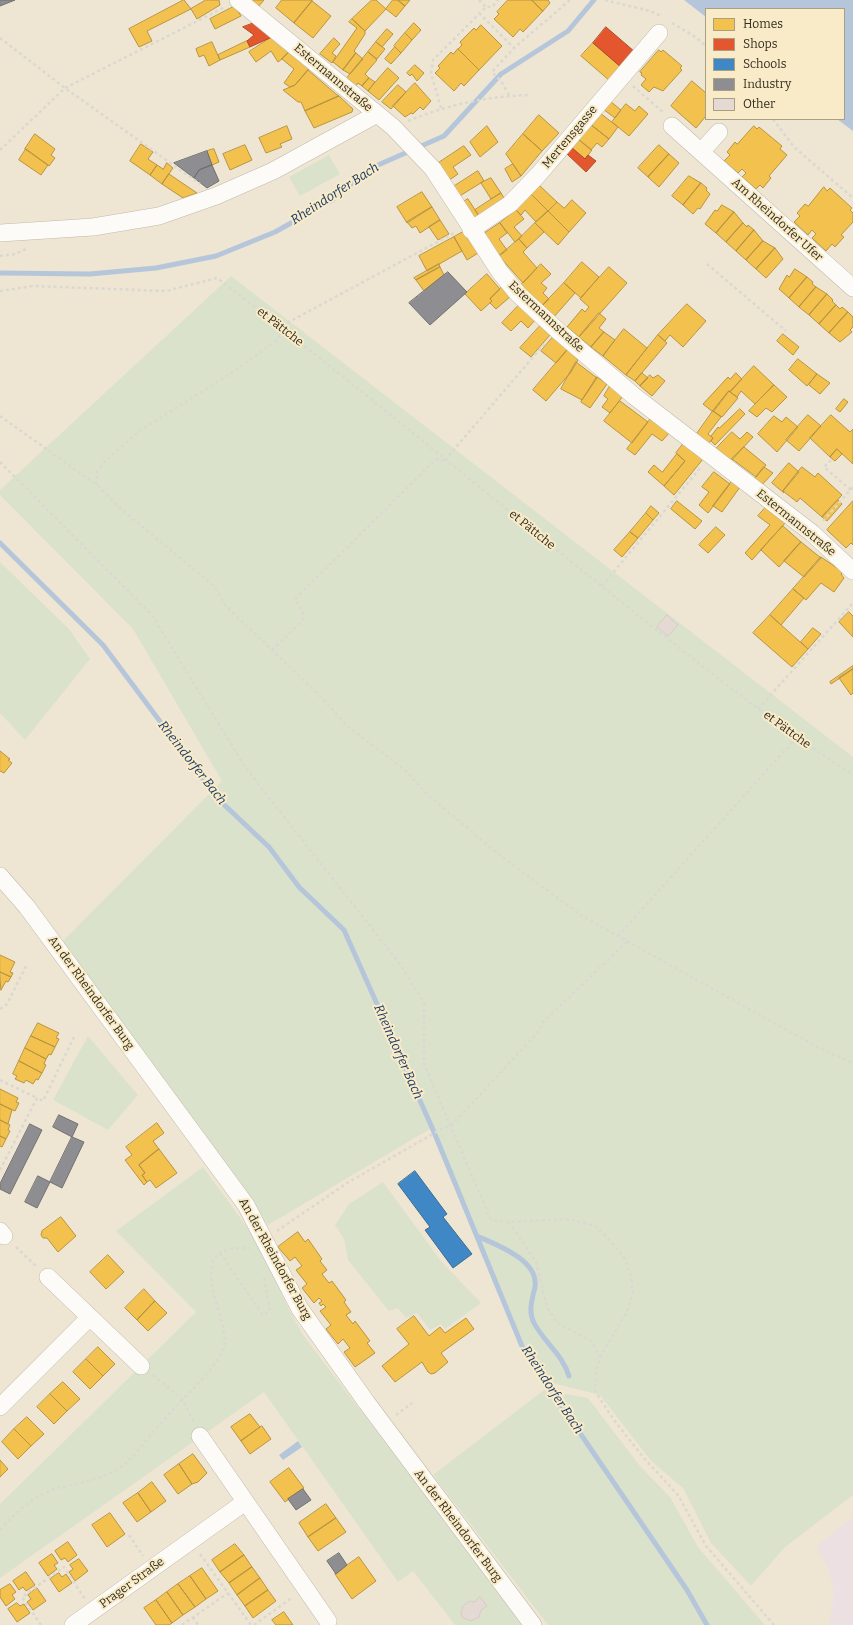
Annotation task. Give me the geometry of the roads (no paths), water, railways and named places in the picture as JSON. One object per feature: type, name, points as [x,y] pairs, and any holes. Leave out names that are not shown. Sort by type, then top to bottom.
[{"type":"street","name":"Estermannstraße","points":[[238,0],[397,131],[433,169],[471,230],[518,294],[557,330],[634,396],[812,533],[853,571]]},
{"type":"street","name":"Mertensgasse","points":[[471,230],[510,204],[538,175],[622,77],[663,24]]},
{"type":"street","points":[[0,233],[93,227],[152,217],[216,196],[273,171],[377,114]]},
{"type":"street","name":"Am Rheindorfer Ufer","points":[[672,126],[853,288]]},
{"type":"street","points":[[701,152],[719,132]]},
{"type":"street","name":"An der Rheindorfer Burg","points":[[0,876],[27,907],[246,1205],[300,1309],[383,1425],[533,1625]]},
{"type":"street","points":[[48,1277],[141,1366]]},
{"type":"street","points":[[0,1407],[90,1317]]},
{"type":"street","points":[[200,1436],[328,1621]]},
{"type":"street","name":"Prager Straße","points":[[73,1625],[245,1502]]},
{"type":"water","points":[[684,0],[853,0],[853,131],[838,120],[845,120],[845,8],[705,8],[705,16]]},
{"type":"water","points":[[298,1441],[302,1447],[283,1460],[279,1455]]},
{"type":"waterway","name":"Rheindorfer Bach","points":[[0,273],[90,274],[156,268],[216,256],[275,232],[332,200],[369,169],[444,136],[501,74],[568,31],[594,0]]},
{"type":"waterway","name":"Rheindorfer Bach","points":[[0,543],[103,645],[218,799],[269,847],[299,887],[344,930],[434,1132],[524,1351],[687,1590],[707,1625]]},
{"type":"waterway","points":[[477,1236],[515,1255],[524,1261],[530,1269],[534,1277],[535,1287],[531,1305],[532,1319],[538,1330],[558,1355],[569,1376]]}]
